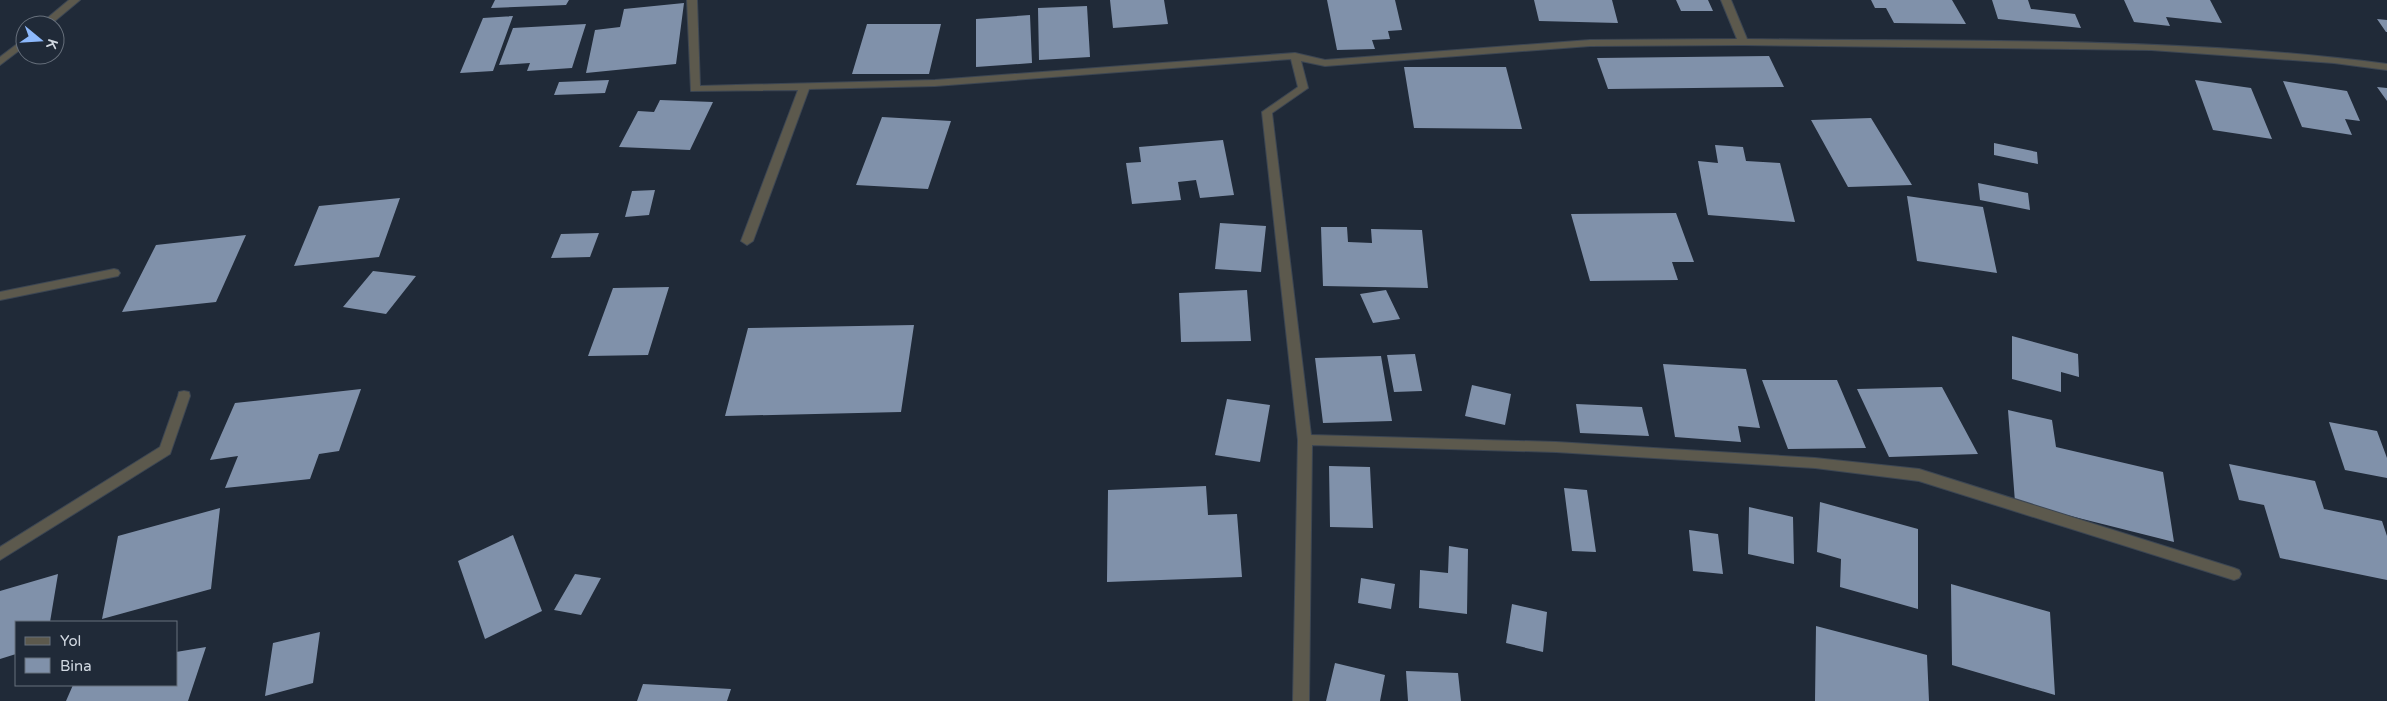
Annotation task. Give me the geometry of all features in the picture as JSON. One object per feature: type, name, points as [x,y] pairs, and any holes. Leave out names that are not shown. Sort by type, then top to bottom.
[{"type":"street","points":[[56,15],[74,0]]},
{"type":"street","points":[[692,0],[695,89],[935,83],[1295,56],[1325,63],[1590,43],[1743,42],[2151,47],[2334,60],[2387,67]]},
{"type":"street","points":[[1726,0],[1743,42]]},
{"type":"street","points":[[0,62],[15,49]]},
{"type":"street","points":[[1295,56],[1303,88],[1267,112],[1305,440],[1301,701]]},
{"type":"street","points":[[747,241],[806,86]]},
{"type":"street","points":[[0,296],[114,273]]},
{"type":"street","points":[[0,554],[165,450],[184,396]]},
{"type":"street","points":[[1305,440],[1565,447],[1816,462],[1919,475],[2234,574]]},
{"type":"building","points":[[495,0],[569,0],[566,5],[491,8]]},
{"type":"building","points":[[1110,0],[1164,0],[1168,24],[1113,28]]},
{"type":"building","points":[[1327,0],[1395,0],[1402,30],[1388,31],[1390,39],[1372,40],[1375,49],[1337,50]]},
{"type":"building","points":[[1534,0],[1612,0],[1618,23],[1539,21]]},
{"type":"building","points":[[1676,0],[1708,0],[1713,11],[1681,11]]},
{"type":"building","points":[[1871,0],[1952,0],[1966,24],[1894,23],[1886,8],[1875,8]]},
{"type":"building","points":[[1992,0],[2028,0],[2031,9],[2075,14],[2081,28],[1998,19]]},
{"type":"building","points":[[2124,0],[2210,0],[2222,23],[2166,17],[2170,26],[2134,22]]},
{"type":"building","points":[[684,3],[676,64],[586,73],[595,30],[620,27],[624,9]]},
{"type":"building","points":[[1087,6],[1090,57],[1039,60],[1038,8]]},
{"type":"building","points":[[1030,15],[1032,63],[976,67],[976,19]]},
{"type":"building","points":[[513,16],[493,71],[460,73],[483,18]]},
{"type":"building","points":[[2377,19],[2387,20],[2387,32],[2386,32]]},
{"type":"building","points":[[586,24],[572,68],[527,71],[530,63],[499,65],[513,28]]},
{"type":"building","points":[[867,24],[941,24],[929,74],[852,74]]},
{"type":"building","points":[[1769,56],[1784,87],[1608,89],[1597,58]]},
{"type":"building","points":[[1404,67],[1506,67],[1522,129],[1414,128]]},
{"type":"building","points":[[609,80],[605,93],[554,95],[559,82]]},
{"type":"building","points":[[2195,80],[2251,88],[2272,139],[2213,130]]},
{"type":"building","points":[[2283,81],[2347,91],[2360,121],[2345,119],[2352,135],[2302,127]]},
{"type":"building","points":[[2377,87],[2387,88],[2387,101]]},
{"type":"building","points":[[660,100],[713,102],[690,150],[619,147],[638,111],[654,112]]},
{"type":"building","points":[[882,117],[951,121],[928,189],[856,185]]},
{"type":"building","points":[[1871,118],[1912,185],[1848,187],[1811,120]]},
{"type":"building","points":[[1223,140],[1234,195],[1200,198],[1196,180],[1178,182],[1181,200],[1132,204],[1126,163],[1141,162],[1139,147]]},
{"type":"building","points":[[1994,143],[2037,152],[2038,164],[1994,155]]},
{"type":"building","points":[[1715,145],[1743,147],[1746,161],[1780,163],[1795,222],[1708,215],[1698,161],[1718,163]]},
{"type":"building","points":[[1978,183],[2028,193],[2030,210],[1980,200]]},
{"type":"building","points":[[655,190],[649,215],[625,217],[632,191]]},
{"type":"building","points":[[1907,196],[1983,207],[1997,273],[1917,261]]},
{"type":"building","points":[[400,198],[379,257],[294,266],[319,206]]},
{"type":"building","points":[[1676,213],[1694,262],[1672,262],[1678,280],[1590,281],[1571,214]]},
{"type":"building","points":[[1220,223],[1266,226],[1261,272],[1215,269]]},
{"type":"building","points":[[1321,227],[1347,227],[1348,242],[1372,243],[1371,229],[1422,230],[1428,288],[1323,286]]},
{"type":"building","points":[[599,233],[590,257],[551,258],[561,234]]},
{"type":"building","points":[[246,235],[216,302],[122,312],[156,245]]},
{"type":"building","points":[[373,271],[416,276],[386,314],[343,307]]},
{"type":"building","points":[[669,287],[648,355],[588,356],[613,288]]},
{"type":"building","points":[[1247,290],[1251,341],[1181,342],[1179,293]]},
{"type":"building","points":[[1386,290],[1400,319],[1373,323],[1360,294]]},
{"type":"building","points":[[914,325],[901,412],[725,416],[748,328]]},
{"type":"building","points":[[2012,336],[2078,354],[2079,377],[2061,372],[2061,392],[2012,379]]},
{"type":"building","points":[[1415,354],[1422,391],[1394,392],[1387,355]]},
{"type":"building","points":[[1381,356],[1392,421],[1323,423],[1315,358]]},
{"type":"building","points":[[1663,364],[1746,369],[1760,428],[1738,426],[1741,442],[1675,437]]},
{"type":"building","points":[[1762,380],[1837,380],[1866,448],[1788,449]]},
{"type":"building","points":[[1472,385],[1511,394],[1505,425],[1465,416]]},
{"type":"building","points":[[1942,387],[1978,454],[1889,457],[1857,389]]},
{"type":"building","points":[[361,389],[339,451],[319,454],[310,479],[225,488],[238,456],[210,460],[235,403]]},
{"type":"building","points":[[1227,399],[1270,405],[1260,462],[1215,455]]},
{"type":"building","points":[[1576,404],[1642,407],[1649,436],[1580,433]]},
{"type":"building","points":[[2008,410],[2052,420],[2056,447],[2163,472],[2174,542],[2015,502]]},
{"type":"building","points":[[2329,422],[2377,431],[2387,458],[2387,478],[2345,470]]},
{"type":"building","points":[[2229,464],[2315,481],[2324,509],[2382,521],[2387,536],[2387,580],[2280,558],[2264,505],[2239,500]]},
{"type":"building","points":[[1329,466],[1370,467],[1373,528],[1330,527]]},
{"type":"building","points":[[1206,486],[1208,515],[1237,514],[1242,577],[1107,582],[1108,490]]},
{"type":"building","points":[[1564,488],[1587,490],[1596,552],[1572,551]]},
{"type":"building","points":[[1820,502],[1918,529],[1918,609],[1840,587],[1841,559],[1817,552]]},
{"type":"building","points":[[1749,507],[1793,517],[1794,564],[1748,554]]},
{"type":"building","points":[[220,508],[211,589],[102,619],[118,536]]},
{"type":"building","points":[[1689,530],[1718,534],[1723,574],[1693,571]]},
{"type":"building","points":[[513,535],[542,611],[485,639],[458,561]]},
{"type":"building","points":[[1449,546],[1468,549],[1467,614],[1419,608],[1420,570],[1448,573]]},
{"type":"building","points":[[58,574],[50,621],[15,621],[15,654],[0,659],[0,591]]},
{"type":"building","points":[[575,574],[601,578],[581,615],[554,610]]},
{"type":"building","points":[[1361,578],[1395,584],[1391,609],[1358,603]]},
{"type":"building","points":[[1951,584],[2050,612],[2055,695],[1952,665]]},
{"type":"building","points":[[1512,604],[1547,612],[1543,652],[1506,643]]},
{"type":"building","points":[[1816,626],[1927,655],[1929,701],[1815,701]]},
{"type":"building","points":[[320,632],[313,683],[265,696],[273,643]]},
{"type":"building","points":[[206,647],[188,701],[66,701],[73,686],[178,686],[178,652]]},
{"type":"building","points":[[1335,663],[1385,675],[1380,701],[1326,701]]},
{"type":"building","points":[[1406,671],[1458,673],[1461,701],[1408,701]]},
{"type":"building","points":[[643,684],[731,689],[727,701],[637,701]]}]
